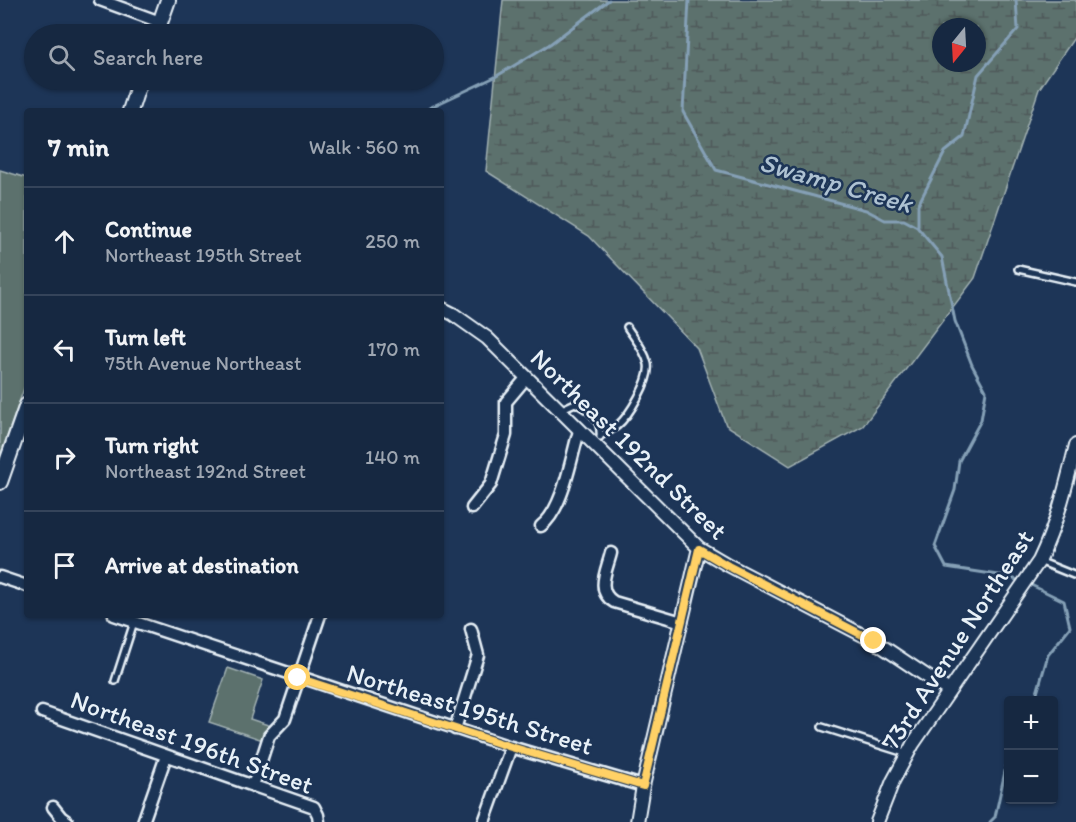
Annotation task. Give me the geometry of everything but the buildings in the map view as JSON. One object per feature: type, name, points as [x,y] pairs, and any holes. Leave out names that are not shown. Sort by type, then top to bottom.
[{"type":"main road","points":[[159,24],[168,0]]},
{"type":"main road","points":[[130,108],[136,90]]},
{"type":"main road","points":[[0,482],[24,414]]},
{"type":"street","points":[[100,0],[150,24]]},
{"type":"street","name":"Northeast 192nd Street","points":[[444,310],[487,338],[579,431],[597,441],[699,549],[874,641],[949,691]]},
{"type":"street","points":[[472,508],[491,484],[506,435],[506,402],[527,377]]},
{"type":"street","points":[[541,526],[549,520],[556,508],[579,431]]},
{"type":"street","name":"73rd Avenue Northeast","points":[[877,822],[893,781],[908,753],[1039,561],[1052,535],[1062,504],[1076,445]]},
{"type":"street","points":[[636,822],[699,549]]},
{"type":"street","points":[[611,553],[603,584],[603,592],[607,598],[682,622]]},
{"type":"street","points":[[0,577],[24,585]]},
{"type":"street","name":"Northeast 195th Street","points":[[123,618],[455,729],[643,786]]},
{"type":"street","points":[[253,786],[269,736],[285,719],[319,618]]},
{"type":"street","points":[[455,729],[478,655],[471,629]]},
{"type":"street","name":"Northeast 196th Street","points":[[42,712],[314,807],[319,822]]},
{"type":"street","points":[[484,822],[511,747]]},
{"type":"street","points":[[143,822],[166,756]]},
{"type":"street","points":[[53,807],[68,822]]},
{"type":"lane","points":[[1018,269],[1076,282]]},
{"type":"lane","points":[[597,441],[618,425],[630,410],[648,370],[644,354],[627,327]]},
{"type":"lane","points":[[559,410],[575,403],[586,409],[598,420],[597,441]]},
{"type":"lane","points":[[1039,561],[1076,576]]},
{"type":"lane","points":[[115,681],[134,622]]},
{"type":"lane","points":[[822,727],[908,753]]},
{"type":"green space","points":[[503,0],[1076,0],[1076,35],[1039,89],[975,278],[863,426],[790,466],[726,425],[697,348],[589,236],[486,171]]},
{"type":"green space","points":[[0,170],[24,177],[24,388],[0,456]]},
{"type":"green space","points":[[228,668],[263,680],[250,719],[271,726],[263,740],[209,722]]},
{"type":"waterway","points":[[429,108],[495,77],[550,44],[609,0]]},
{"type":"waterway","name":"Swamp Creek","points":[[689,0],[683,112],[716,170],[866,210],[885,220],[904,220],[917,227],[942,257],[955,321],[972,365],[986,391],[981,420],[959,461],[955,490],[935,546],[946,567],[1005,576],[1020,581]]},
{"type":"waterway","points":[[918,226],[918,205],[945,152],[964,137],[978,75],[1018,29],[1016,0]]},
{"type":"waterway","name":"Swamp Creek","points":[[1027,583],[1064,601],[1070,627],[1048,655],[1036,696]]},
{"type":"waterway","name":"Swamp Creek","points":[[990,822],[995,817],[1004,776]]},
{"type":"route","points":[[298,678],[511,747],[643,786],[699,549],[874,641]]}]
